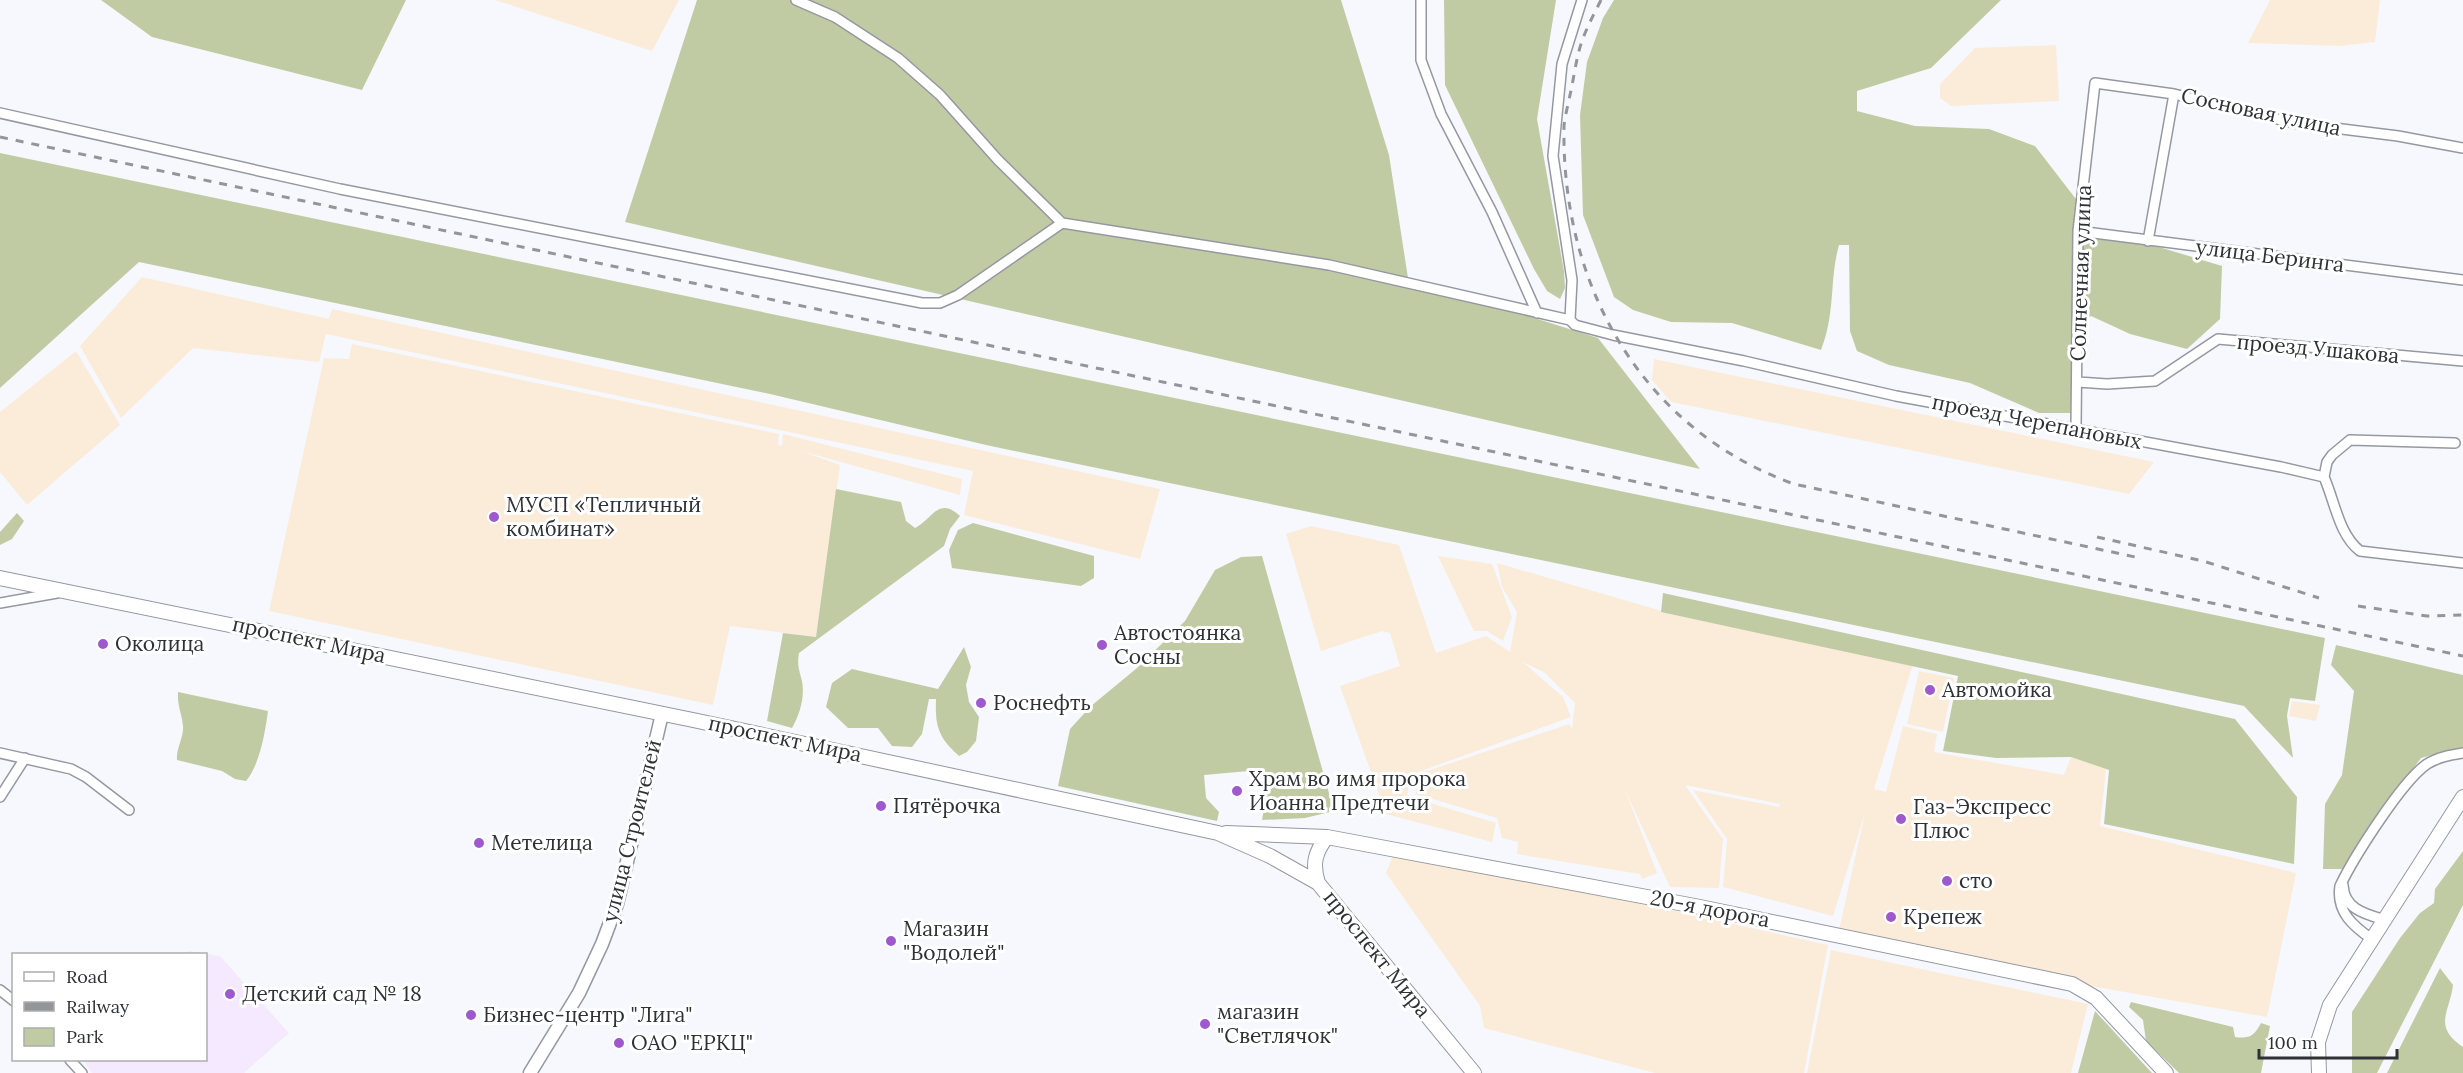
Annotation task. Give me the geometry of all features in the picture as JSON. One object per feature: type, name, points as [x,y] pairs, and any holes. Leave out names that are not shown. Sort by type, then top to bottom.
[{"type":"main road","name":"проспект Мира","points":[[1,580],[662,714],[1218,833],[1270,856],[1318,883],[1474,1073]]},
{"type":"main road","points":[[2319,1073],[2318,1042],[2330,1005],[2463,797]]},
{"type":"main road","name":"20-я дорога","points":[[1218,833],[1327,837],[1700,907],[2072,984],[2096,998],[2166,1073]]},
{"type":"main road","points":[[1318,883],[1313,867],[1318,848],[1327,837]]},
{"type":"street","points":[[0,113],[340,189],[922,303],[940,303],[958,296],[1062,223],[998,160],[940,95],[898,58],[835,17],[796,0]]},
{"type":"street","points":[[1421,0],[1420,60],[1441,114],[1492,212],[1537,312]]},
{"type":"street","points":[[1570,320],[1572,280],[1553,156],[1562,64],[1582,0]]},
{"type":"street","name":"Сосновая улица","points":[[2095,83],[2174,94],[2294,123],[2398,136],[2463,148]]},
{"type":"street","name":"Солнечная улица","points":[[2076,428],[2078,231],[2095,83]]},
{"type":"street","points":[[2148,241],[2174,94]]},
{"type":"street","name":"проезд Черепановых","points":[[1062,223],[1329,265],[1570,320],[1575,325],[1613,335],[1744,361],[1896,396],[2076,428],[2324,477]]},
{"type":"street","name":"улица Беринга","points":[[2078,231],[2463,280]]},
{"type":"street","name":"проезд Ушакова","points":[[2078,382],[2107,384],[2155,381],[2218,339],[2463,361]]},
{"type":"street","points":[[2455,443],[2350,440],[2332,454],[2327,462],[2324,477],[2336,502],[2342,531],[2351,544],[2360,550],[2463,563]]},
{"type":"street","points":[[0,603],[64,591]]},
{"type":"street","name":"улица Строителей","points":[[530,1073],[579,993],[602,944],[617,904],[662,714]]},
{"type":"street","points":[[0,753],[71,769],[86,777],[129,810]]},
{"type":"street","points":[[2373,940],[2352,925],[2340,903],[2340,886],[2416,772],[2430,762],[2463,753]]},
{"type":"street","points":[[0,797],[25,758]]},
{"type":"street","points":[[2345,876],[2344,892],[2354,908],[2385,920]]},
{"type":"street","points":[[0,990],[12,999]]},
{"type":"street","points":[[72,1061],[82,1073]]},
{"type":"shaded area","points":[[495,0],[679,0],[652,51]]},
{"type":"shaded area","points":[[2270,0],[2380,0],[2375,42],[2340,46],[2248,43]]},
{"type":"shaded area","points":[[2056,45],[2059,101],[1951,106],[1940,98],[1940,84],[1975,48]]},
{"type":"shaded area","points":[[142,277],[329,319],[332,309],[1160,489],[1140,559],[964,515],[973,471],[326,334],[319,362],[193,348],[121,418],[80,346]]},
{"type":"shaded area","points":[[352,344],[779,434],[778,444],[782,446],[783,434],[962,479],[960,495],[801,451],[840,465],[816,637],[730,626],[713,705],[269,611],[324,358],[349,359]]},
{"type":"shaded area","points":[[76,351],[120,425],[27,505],[0,472],[0,412]]},
{"type":"shaded area","points":[[1654,359],[2154,462],[2129,494],[1671,402],[1652,380]]},
{"type":"shaded area","points":[[1311,526],[1399,545],[1436,653],[1486,636],[1510,652],[1517,612],[1502,587],[1497,563],[1679,616],[1913,664],[1874,789],[1886,792],[1903,726],[1937,734],[1934,752],[2064,775],[2071,757],[2106,769],[2100,826],[2296,873],[2267,1017],[2079,984],[1839,930],[1865,813],[1833,916],[1723,887],[1727,839],[1693,790],[1779,807],[1780,804],[1685,785],[1723,839],[1719,888],[1670,887],[1625,790],[1657,873],[1642,879],[1640,874],[1517,854],[1518,842],[1502,838],[1497,818],[1416,794],[1415,775],[1569,724],[1572,729],[1575,703],[1545,673],[1523,662],[1563,697],[1571,717],[1410,775],[1407,796],[1496,823],[1492,842],[1386,814],[1340,686],[1400,666],[1390,633],[1382,631],[1321,651],[1286,534]]},
{"type":"shaded area","points":[[1438,556],[1492,564],[1512,617],[1503,641],[1487,631],[1474,631]]},
{"type":"shaded area","points":[[1919,671],[1954,678],[1943,732],[1907,724]]},
{"type":"shaded area","points":[[2292,701],[2320,705],[2316,721],[2289,716]]},
{"type":"shaded area","points":[[1393,855],[1513,875],[1828,945],[1804,1073],[1655,1073],[1484,1028],[1480,1006],[1386,873]]},
{"type":"shaded area","points":[[1831,950],[2088,1004],[2071,1073],[1807,1073]]},
{"type":"shaded area","name":"Детский сад № 18","points":[[207,954],[220,956],[289,1033],[244,1073],[92,1073],[84,1061],[207,1061]]},
{"type":"green space","points":[[101,0],[406,0],[362,90],[152,37]]},
{"type":"green space","points":[[697,0],[1341,0],[1389,155],[1408,278],[1598,338],[1700,469],[625,222]]},
{"type":"green space","points":[[1444,0],[1556,0],[1537,119],[1564,271],[1565,288],[1560,299],[1547,291],[1534,269],[1445,85]]},
{"type":"green space","points":[[1614,0],[2001,0],[1931,68],[1857,91],[1857,111],[1915,126],[1989,129],[2035,146],[2079,203],[2078,230],[2085,237],[2139,241],[2222,266],[2220,319],[2187,349],[2130,334],[2091,316],[2079,323],[2079,401],[2071,413],[2039,413],[1970,383],[1889,365],[1857,351],[1850,331],[1849,245],[1839,245],[1829,323],[1821,350],[1732,323],[1671,322],[1633,310],[1614,297],[1583,215],[1580,115],[1587,62],[1603,18]]},
{"type":"green space","points":[[0,153],[2325,638],[2315,701],[2290,698],[2287,716],[2293,758],[2244,706],[986,445],[770,394],[139,262],[0,388]]},
{"type":"green space","points":[[836,489],[901,502],[906,521],[915,528],[941,509],[952,510],[960,516],[950,529],[944,546],[799,653],[802,699],[792,728],[767,721],[783,633],[816,637]]},
{"type":"green space","points":[[17,513],[24,521],[12,539],[0,545],[0,532]]},
{"type":"green space","points":[[973,523],[1094,556],[1094,578],[1081,586],[952,568],[949,550],[958,530]]},
{"type":"green space","points":[[1262,556],[1334,811],[1305,818],[1262,820],[1267,793],[1260,770],[1204,775],[1206,798],[1219,812],[1217,821],[1058,786],[1070,729],[1091,706],[1137,668],[1185,621],[1215,570],[1241,557]]},
{"type":"green space","points":[[1663,593],[2235,719],[2297,797],[2294,864],[2104,824],[2109,770],[2071,757],[1996,758],[1943,751],[1958,676],[1661,612]]},
{"type":"green space","points":[[2336,645],[2463,675],[2463,747],[2421,758],[2381,812],[2345,869],[2323,869],[2325,804],[2342,775],[2354,691],[2331,665]]},
{"type":"green space","points":[[964,647],[971,667],[966,685],[969,702],[979,717],[976,741],[967,752],[959,756],[946,743],[939,730],[936,699],[929,699],[922,734],[912,747],[892,746],[878,728],[848,728],[826,707],[832,683],[852,669],[938,689]]},
{"type":"green space","points":[[178,692],[268,711],[258,757],[246,781],[235,779],[222,771],[177,760],[183,730]]},
{"type":"green space","points":[[2463,851],[2463,905],[2377,1073],[2352,1073],[2352,1012],[2400,938],[2420,913],[2434,903],[2435,889]]},
{"type":"green space","points":[[2440,968],[2453,985],[2445,1025],[2448,1032],[2463,1047],[2463,1073],[2387,1073]]},
{"type":"green space","points":[[2131,1002],[2233,1027],[2235,1037],[2251,1036],[2261,1023],[2270,1026],[2261,1073],[2179,1073],[2146,1041],[2143,1020],[2129,1007]]},
{"type":"green space","points":[[2095,1011],[2152,1073],[2078,1073]]},
{"type":"railway","points":[[1601,0],[1580,48],[1565,118],[1567,185],[1577,241],[1595,295],[1621,344],[1653,388],[1693,427],[1740,459],[1794,484],[2140,558]]},
{"type":"railway","points":[[0,137],[2463,656]]},
{"type":"railway","points":[[2097,537],[2203,561],[2319,598]]},
{"type":"railway","points":[[2358,606],[2427,616],[2463,615]]},
{"type":"place","name":"МУСП «Тепличный комбинат»","points":[[494,517]]},
{"type":"place","name":"Околица","points":[[103,644]]},
{"type":"place","name":"Автостоянка Сосны","points":[[1102,645]]},
{"type":"place","name":"Автомойка","points":[[1930,690]]},
{"type":"place","name":"Роснефть","points":[[981,703]]},
{"type":"place","name":"Храм во имя пророка Иоанна Предтечи","points":[[1237,791]]},
{"type":"place","name":"Пятёрочка","points":[[881,806]]},
{"type":"place","name":"Газ-Экспресс Плюс","points":[[1901,819]]},
{"type":"place","name":"Метелица","points":[[479,843]]},
{"type":"place","name":"сто","points":[[1947,881]]},
{"type":"place","name":"Крепеж","points":[[1891,917]]},
{"type":"place","name":"Магазин \"Водолей\"","points":[[891,941]]},
{"type":"place","name":"Детский сад № 18","points":[[230,994]]},
{"type":"place","name":"Бизнес-центр \"Лига\"","points":[[471,1015]]},
{"type":"place","name":"магазин \"Светлячок\"","points":[[1205,1024]]},
{"type":"place","name":"ОАО \"ЕРКЦ\"","points":[[619,1043]]}]
